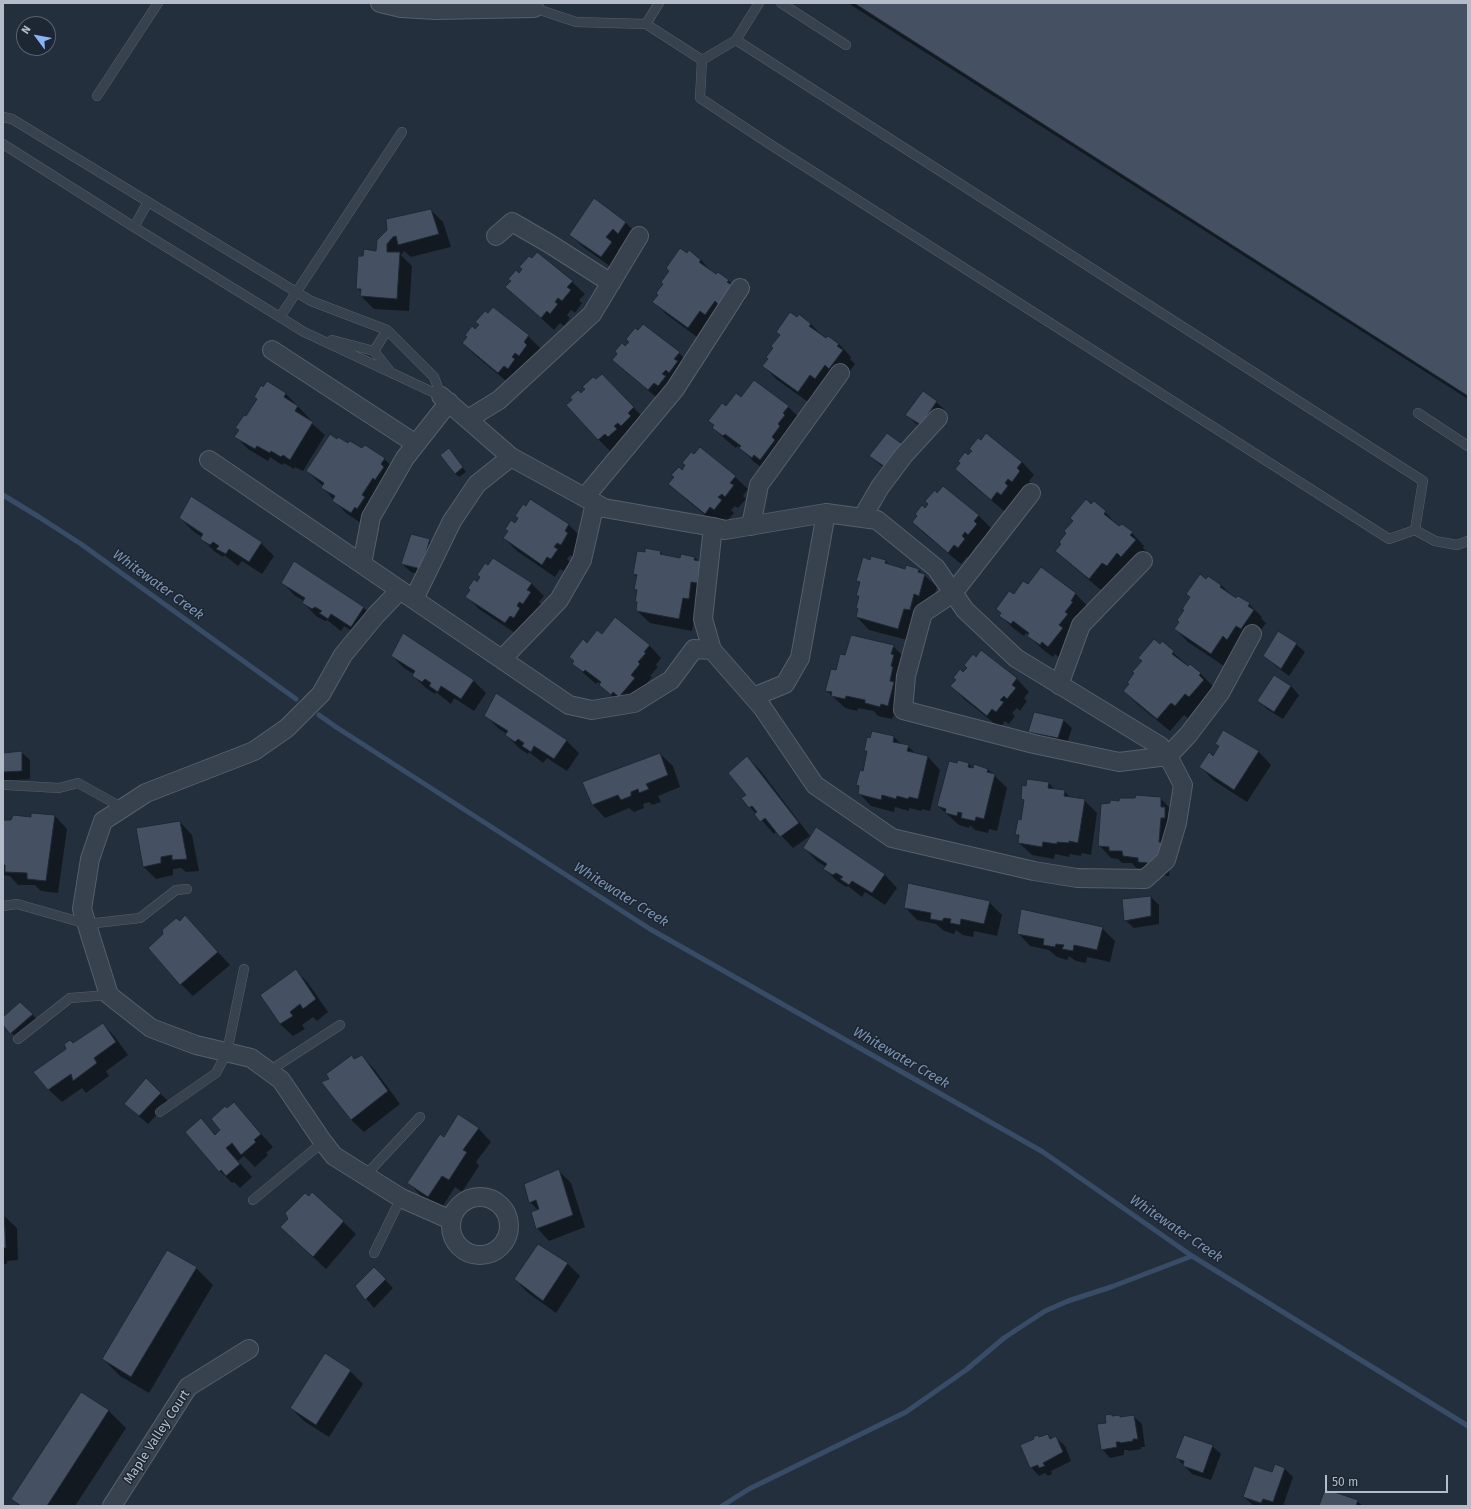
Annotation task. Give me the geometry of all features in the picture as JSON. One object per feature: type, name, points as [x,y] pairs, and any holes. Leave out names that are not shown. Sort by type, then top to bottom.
[{"type":"street","points":[[380,3],[401,8],[436,10],[536,6]]},
{"type":"street","points":[[496,236],[512,222],[550,244],[611,283]]},
{"type":"street","points":[[468,419],[499,400],[592,314],[639,236]]},
{"type":"street","points":[[502,659],[559,600],[582,560],[590,500],[675,390],[740,288]]},
{"type":"street","points":[[272,350],[416,444]]},
{"type":"street","points":[[751,526],[758,485],[840,372]]},
{"type":"street","points":[[362,564],[371,517],[405,458],[416,444],[445,399],[511,457],[604,508],[712,527],[725,530],[826,513],[877,520],[936,568],[965,610],[1016,658],[1160,746],[1168,756],[1183,785],[1177,823],[1166,860],[1145,879],[1077,878],[1034,870],[892,838],[815,785],[762,707],[712,650],[703,619],[712,527]]},
{"type":"street","points":[[862,518],[880,487],[904,455],[938,418]]},
{"type":"street","points":[[451,1220],[401,1198],[334,1156],[281,1080],[251,1058],[196,1045],[151,1028],[109,995],[82,909],[90,859],[103,821],[146,793],[254,752],[287,728],[321,694],[343,655],[376,615],[407,594],[452,520],[477,484],[511,457]]},
{"type":"street","points":[[209,460],[569,704],[592,710],[634,703],[671,680],[694,650],[712,650]]},
{"type":"street","points":[[1031,493],[953,593],[923,613],[906,676],[903,710],[1034,744],[1119,762],[1168,756],[1188,735],[1220,693],[1252,634]]},
{"type":"street","points":[[752,697],[785,684],[800,658],[826,513]]},
{"type":"street","points":[[1059,685],[1081,625],[1143,561]]},
{"type":"street","name":"Maple Valley Court","points":[[112,1506],[188,1388],[249,1349]]},
{"type":"lane","points":[[96,96],[158,3]]},
{"type":"lane","points":[[646,24],[659,3]]},
{"type":"lane","points":[[702,60],[736,40],[759,3]]},
{"type":"lane","points":[[781,3],[846,45]]},
{"type":"lane","points":[[536,6],[576,22],[646,24],[702,60]]},
{"type":"lane","points":[[736,40],[1423,481],[1415,530]]},
{"type":"lane","points":[[702,60],[700,98],[1389,540],[1415,530],[1435,541],[1457,545],[1468,541]]},
{"type":"lane","points":[[3,112],[7,118],[311,301],[387,330],[434,376],[445,399]]},
{"type":"lane","points":[[280,317],[402,132]]},
{"type":"lane","points":[[3,144],[280,317],[310,334],[445,399]]},
{"type":"lane","points":[[3,151],[24,157]]},
{"type":"lane","points":[[134,227],[148,202]]},
{"type":"lane","points":[[374,351],[387,330]]},
{"type":"lane","points":[[310,334],[374,351],[391,372]]},
{"type":"lane","points":[[1418,413],[1468,446]]},
{"type":"lane","points":[[6,785],[59,788],[78,783],[123,808]]},
{"type":"lane","points":[[3,906],[17,904],[87,924],[140,918],[176,890],[187,889]]},
{"type":"lane","points":[[160,1112],[216,1073],[226,1052],[244,969]]},
{"type":"lane","points":[[18,1039],[70,998],[109,995]]},
{"type":"lane","points":[[269,1071],[340,1025]]},
{"type":"lane","points":[[365,1176],[420,1117]]},
{"type":"lane","points":[[253,1200],[323,1142]]},
{"type":"lane","points":[[374,1253],[401,1198]]},
{"type":"building","points":[[854,3],[1468,3],[1468,396]]},
{"type":"building","points":[[594,198],[626,222],[618,234],[613,229],[606,237],[612,242],[601,257],[569,235]]},
{"type":"building","points":[[431,209],[439,234],[398,245],[396,236],[393,237],[387,244],[387,252],[400,252],[397,299],[360,296],[361,289],[356,289],[358,256],[363,256],[364,249],[376,251],[377,240],[387,230],[386,219]]},
{"type":"building","points":[[680,248],[687,253],[689,250],[701,260],[699,262],[716,274],[718,272],[729,280],[727,282],[733,286],[719,305],[715,301],[705,315],[700,311],[688,328],[652,302],[658,295],[656,293],[663,284],[661,282],[669,271],[666,268]]},
{"type":"building","points":[[537,252],[573,281],[567,287],[571,290],[562,301],[558,298],[555,302],[558,304],[550,314],[547,311],[541,318],[505,287],[511,281],[508,279],[516,270],[519,273],[522,269],[519,267],[529,256],[532,258]]},
{"type":"building","points":[[493,307],[529,335],[524,342],[527,345],[519,356],[515,353],[512,357],[515,359],[508,369],[504,366],[498,373],[462,343],[467,337],[465,335],[472,326],[475,329],[479,325],[475,322],[485,311],[488,313]]},
{"type":"building","points":[[790,312],[797,317],[799,314],[811,324],[809,326],[826,338],[828,336],[839,344],[837,346],[843,350],[829,369],[825,365],[815,379],[810,375],[798,392],[762,366],[768,359],[766,357],[773,348],[771,346],[780,335],[776,332]]},
{"type":"building","points":[[643,324],[680,352],[674,359],[678,361],[669,373],[666,370],[662,374],[666,376],[658,386],[654,383],[648,390],[612,360],[617,354],[615,351],[622,343],[625,346],[629,342],[626,339],[635,328],[638,330]]},
{"type":"building","points":[[602,374],[634,407],[628,413],[631,416],[621,426],[618,423],[614,426],[617,429],[608,437],[605,434],[598,440],[566,405],[572,400],[570,397],[578,390],[581,393],[585,389],[582,387],[593,377],[596,379]]},
{"type":"building","points":[[754,380],[789,406],[783,413],[785,415],[778,424],[780,426],[772,437],[775,440],[760,460],[754,455],[752,458],[739,448],[741,446],[725,434],[723,436],[712,428],[714,425],[708,421],[722,403],[726,406],[736,393],[741,397]]},
{"type":"building","points":[[267,381],[286,393],[284,397],[298,406],[295,411],[313,422],[290,460],[283,455],[281,457],[271,451],[270,453],[257,446],[255,449],[234,437],[239,430],[235,428],[244,415],[246,416],[257,399],[254,397],[261,385],[263,387]]},
{"type":"building","points":[[923,391],[937,401],[921,425],[905,415]]},
{"type":"building","points":[[887,433],[902,444],[885,467],[869,456]]},
{"type":"building","points":[[986,433],[1022,462],[1017,468],[1020,471],[1012,482],[1008,479],[1005,483],[1008,486],[1001,495],[997,492],[991,500],[955,469],[960,463],[958,461],[965,452],[968,455],[972,451],[969,449],[978,438],[981,440]]},
{"type":"building","points":[[330,434],[337,439],[338,437],[348,443],[350,441],[362,448],[365,445],[385,458],[381,464],[384,467],[375,480],[373,478],[362,495],[365,497],[357,509],[355,507],[351,513],[332,501],[335,496],[321,488],[324,483],[306,471]]},
{"type":"building","points":[[700,447],[736,476],[730,483],[734,485],[725,497],[722,494],[718,497],[722,500],[714,510],[710,507],[705,514],[668,484],[674,477],[671,475],[679,467],[682,470],[685,465],[682,463],[691,452],[694,454]]},
{"type":"building","points":[[449,448],[463,467],[455,474],[440,455]]},
{"type":"building","points":[[943,486],[979,515],[974,521],[977,524],[968,535],[965,532],[962,536],[965,539],[958,548],[954,545],[948,553],[912,522],[917,516],[915,514],[922,505],[925,508],[928,504],[925,501],[935,490],[937,493]]},
{"type":"building","points":[[191,496],[262,542],[249,562],[229,549],[226,554],[216,549],[219,546],[213,542],[210,545],[200,539],[203,534],[179,518]]},
{"type":"building","points":[[530,499],[569,524],[565,531],[568,533],[561,545],[557,543],[554,547],[558,549],[551,559],[547,557],[542,565],[503,538],[508,531],[505,529],[511,520],[515,523],[518,518],[515,516],[523,504],[526,506]]},
{"type":"building","points":[[1086,499],[1091,504],[1094,501],[1106,511],[1104,514],[1119,526],[1122,524],[1133,532],[1130,535],[1136,540],[1121,557],[1117,553],[1107,566],[1102,563],[1089,579],[1055,551],[1061,544],[1059,542],[1066,533],[1064,531],[1073,521],[1070,518]]},
{"type":"building","points":[[411,534],[430,539],[421,569],[401,564]]},
{"type":"building","points":[[645,548],[661,551],[660,554],[680,558],[681,554],[695,557],[694,560],[701,561],[697,583],[691,582],[689,599],[683,598],[679,619],[636,611],[637,602],[635,602],[637,590],[634,589],[637,575],[633,574],[637,551],[645,552]]},
{"type":"building","points":[[871,556],[886,560],[885,563],[905,569],[906,565],[919,569],[918,572],[925,574],[919,596],[914,594],[910,610],[904,609],[898,629],[856,617],[858,609],[856,608],[859,596],[856,596],[860,582],[856,581],[863,557],[870,560]]},
{"type":"building","points":[[493,558],[532,583],[527,590],[531,592],[523,604],[519,602],[517,606],[520,608],[514,618],[510,616],[505,623],[465,597],[470,590],[468,588],[474,579],[477,582],[480,577],[477,575],[485,563],[488,565]]},
{"type":"building","points":[[294,561],[364,607],[351,627],[331,614],[328,619],[319,613],[322,611],[315,607],[312,609],[302,603],[305,598],[281,583]]},
{"type":"building","points":[[1041,567],[1076,593],[1071,601],[1073,602],[1065,612],[1068,614],[1059,625],[1063,628],[1048,647],[1042,642],[1040,645],[1027,636],[1029,633],[1013,621],[1011,624],[999,616],[1001,613],[996,609],[1009,591],[1014,594],[1023,581],[1028,584]]},
{"type":"building","points":[[1200,574],[1206,579],[1208,576],[1221,585],[1220,587],[1236,598],[1238,596],[1250,603],[1248,606],[1254,610],[1241,629],[1236,626],[1227,640],[1223,636],[1211,654],[1174,629],[1179,622],[1177,620],[1184,610],[1182,609],[1190,597],[1186,594]]},
{"type":"building","points":[[615,617],[650,645],[644,652],[646,653],[638,662],[640,664],[631,675],[635,678],[619,697],[613,692],[611,695],[599,685],[601,682],[585,670],[583,672],[572,664],[574,661],[569,657],[583,639],[587,643],[597,630],[602,634]]},
{"type":"building","points":[[1278,631],[1297,643],[1281,669],[1263,656]]},
{"type":"building","points":[[403,633],[474,680],[461,699],[441,686],[438,692],[429,686],[431,683],[425,679],[422,682],[412,676],[415,671],[391,656]]},
{"type":"building","points":[[851,635],[894,645],[891,654],[894,655],[891,666],[893,667],[890,681],[894,682],[888,706],[881,704],[880,707],[865,703],[865,700],[846,696],[845,699],[831,696],[832,692],[825,691],[831,669],[836,670],[840,654],[845,655]]},
{"type":"building","points":[[1154,639],[1160,644],[1162,641],[1174,651],[1172,654],[1188,666],[1190,664],[1201,673],[1199,675],[1204,680],[1189,697],[1185,694],[1175,706],[1171,703],[1157,719],[1123,691],[1129,684],[1127,683],[1134,673],[1132,672],[1142,661],[1138,658]]},
{"type":"building","points":[[981,650],[1017,678],[1012,685],[1016,688],[1007,699],[1004,696],[1000,700],[1004,702],[996,712],[992,709],[987,716],[950,686],[956,680],[953,678],[960,669],[963,672],[967,668],[964,665],[973,654],[976,657]]},
{"type":"building","points":[[1274,675],[1291,686],[1274,712],[1257,701]]},
{"type":"building","points":[[496,693],[567,740],[554,759],[534,746],[531,752],[522,746],[524,743],[518,739],[515,742],[505,735],[508,731],[484,716]]},
{"type":"building","points":[[1034,712],[1064,719],[1058,738],[1028,732]]},
{"type":"building","points":[[1223,730],[1259,751],[1234,790],[1199,767],[1209,752],[1213,756],[1219,746],[1215,744]]},
{"type":"building","points":[[872,731],[894,736],[893,742],[909,745],[907,751],[928,756],[918,799],[909,797],[908,799],[897,796],[896,799],[882,795],[881,800],[858,794],[859,786],[856,785],[860,770],[863,771],[867,751],[864,751],[867,737],[870,738]]},
{"type":"building","points":[[22,751],[22,771],[3,772],[3,753]]},
{"type":"building","points":[[660,753],[668,775],[646,784],[649,789],[639,793],[638,789],[631,792],[631,796],[621,800],[618,795],[592,805],[582,782]]},
{"type":"building","points":[[747,756],[799,823],[780,837],[765,818],[760,822],[754,814],[757,812],[752,806],[749,808],[741,798],[746,795],[728,773]]},
{"type":"building","points":[[958,760],[969,763],[968,767],[973,768],[974,764],[988,769],[987,772],[995,774],[984,819],[976,817],[975,821],[961,818],[962,813],[958,812],[957,816],[945,813],[946,809],[937,806],[949,761],[957,763]]},
{"type":"building","points":[[1027,779],[1049,782],[1048,788],[1065,790],[1064,796],[1085,799],[1078,843],[1069,841],[1069,843],[1057,842],[1057,844],[1043,842],[1042,847],[1018,843],[1019,835],[1015,835],[1018,819],[1021,820],[1024,800],[1021,799],[1022,785],[1026,786]]},
{"type":"building","points":[[1136,795],[1161,797],[1161,807],[1165,807],[1165,818],[1161,818],[1159,842],[1163,843],[1163,853],[1158,853],[1157,864],[1138,862],[1138,858],[1123,856],[1122,851],[1109,851],[1109,847],[1098,846],[1101,804],[1110,803],[1110,800],[1119,801],[1120,798],[1135,798]]},
{"type":"building","points":[[31,813],[55,815],[46,881],[27,879],[27,873],[5,872],[5,865],[3,865],[3,820],[11,820],[13,815],[31,817]]},
{"type":"building","points":[[180,821],[187,859],[172,860],[172,855],[161,857],[161,863],[143,867],[136,828]]},
{"type":"building","points":[[816,827],[885,874],[872,893],[852,881],[849,885],[840,879],[843,877],[836,873],[833,875],[823,869],[827,864],[803,848]]},
{"type":"building","points":[[908,883],[990,901],[984,924],[961,919],[960,925],[950,923],[951,919],[944,918],[942,921],[930,919],[931,913],[904,908]]},
{"type":"building","points":[[1151,896],[1151,916],[1124,921],[1122,899]]},
{"type":"building","points":[[1021,909],[1103,927],[1097,950],[1074,945],[1073,951],[1062,949],[1064,945],[1056,944],[1055,947],[1043,945],[1044,939],[1017,934]]},
{"type":"building","points":[[185,915],[218,952],[180,985],[148,948],[163,934],[162,930],[176,918],[180,921]]},
{"type":"building","points":[[296,969],[316,999],[303,1009],[300,1004],[290,1012],[293,1016],[280,1024],[260,995]]},
{"type":"building","points":[[20,1002],[33,1014],[10,1034],[3,1025],[3,1017]]},
{"type":"building","points":[[103,1023],[116,1042],[94,1058],[97,1063],[73,1081],[71,1074],[48,1090],[33,1072],[66,1049],[64,1044],[70,1040],[73,1043]]},
{"type":"building","points":[[352,1055],[354,1059],[362,1055],[388,1091],[351,1120],[321,1082],[329,1079],[326,1074]]},
{"type":"building","points":[[146,1078],[161,1093],[139,1116],[124,1104]]},
{"type":"building","points":[[234,1102],[261,1134],[254,1140],[256,1142],[241,1155],[232,1143],[226,1148],[240,1164],[226,1176],[221,1170],[219,1172],[185,1132],[201,1118],[215,1135],[220,1130],[211,1119],[225,1106],[227,1108]]},
{"type":"building","points":[[458,1114],[479,1128],[463,1150],[467,1152],[449,1180],[442,1176],[428,1197],[407,1183],[440,1134],[444,1137]]},
{"type":"building","points":[[559,1169],[573,1215],[536,1229],[531,1212],[539,1209],[536,1200],[529,1203],[524,1184]]},
{"type":"building","points":[[312,1192],[344,1221],[313,1257],[280,1227],[288,1219],[285,1213],[305,1193],[309,1196]]},
{"type":"building","points":[[4,1214],[6,1248],[3,1248]]},
{"type":"building","points":[[538,1244],[568,1263],[543,1301],[514,1279]]},
{"type":"building","points":[[167,1250],[197,1267],[131,1377],[102,1359]]},
{"type":"building","points":[[374,1267],[386,1279],[365,1300],[355,1286]]},
{"type":"building","points":[[325,1353],[351,1370],[316,1425],[290,1408]]},
{"type":"building","points":[[81,1392],[109,1410],[47,1506],[21,1506],[11,1499]]},
{"type":"building","points":[[1112,1414],[1112,1416],[1120,1415],[1120,1417],[1134,1415],[1138,1439],[1120,1443],[1116,1442],[1117,1447],[1101,1450],[1097,1424],[1106,1423],[1105,1415]]},
{"type":"building","points":[[1048,1434],[1050,1439],[1056,1436],[1063,1452],[1043,1463],[1045,1466],[1039,1468],[1038,1465],[1030,1468],[1020,1445],[1034,1439],[1033,1437],[1038,1435],[1039,1437]]},
{"type":"building","points":[[1184,1435],[1213,1445],[1203,1473],[1183,1466],[1184,1461],[1175,1458]]},
{"type":"building","points":[[1275,1464],[1285,1468],[1273,1502],[1263,1499],[1261,1503],[1243,1497],[1254,1466],[1272,1472]]},
{"type":"building","points":[[1325,1489],[1358,1500],[1356,1506],[1319,1506]]},
{"type":"waterway","name":"Whitewater Creek","points":[[3,495],[81,544],[296,699]]},
{"type":"waterway","name":"Whitewater Creek","points":[[319,715],[650,929],[1043,1152],[1192,1256],[1468,1426]]},
{"type":"waterway","points":[[722,1506],[749,1489],[906,1412],[966,1370],[1004,1338],[1045,1311],[1068,1301],[1111,1287],[1192,1256]]}]
